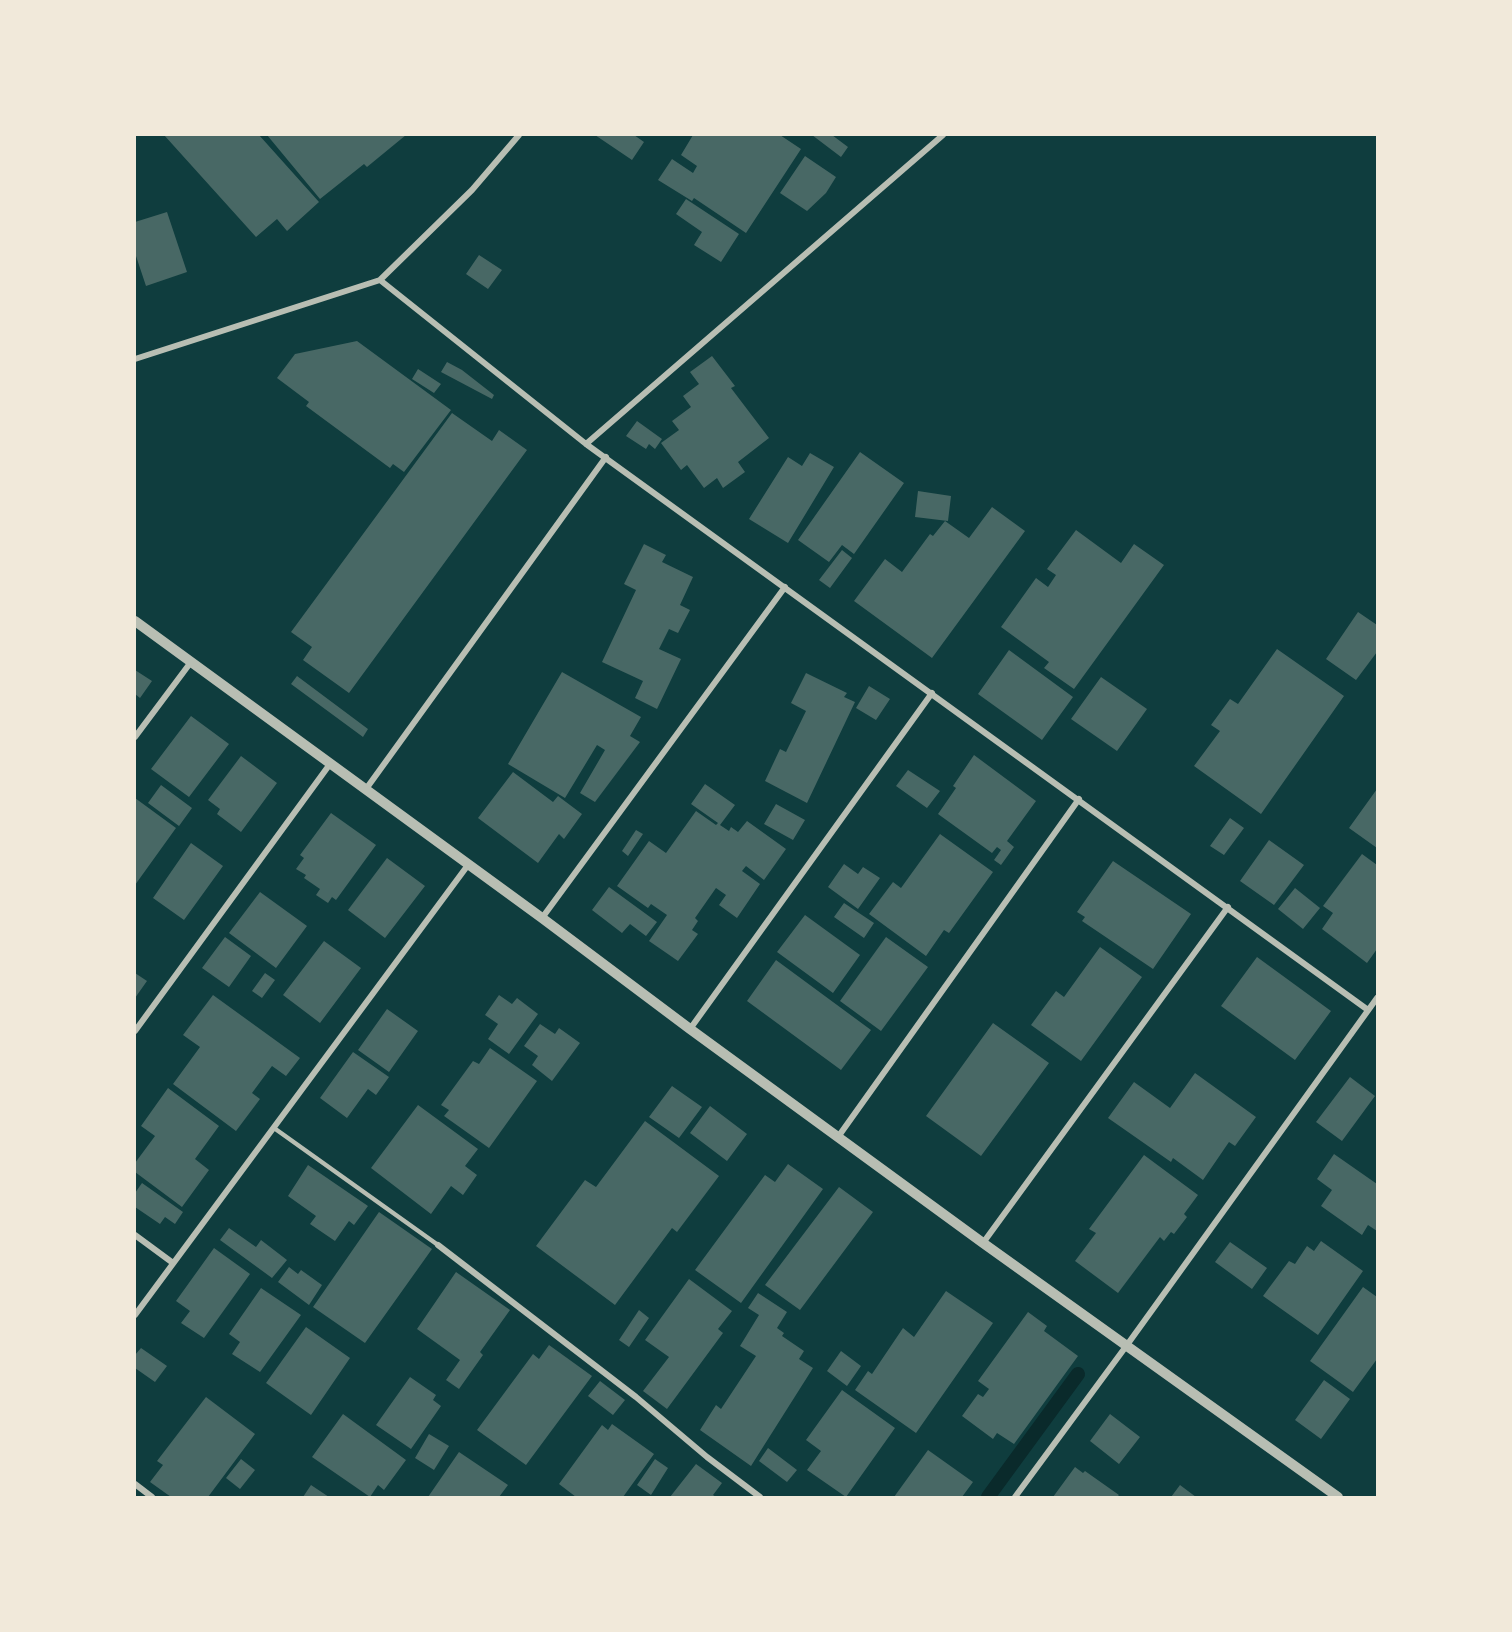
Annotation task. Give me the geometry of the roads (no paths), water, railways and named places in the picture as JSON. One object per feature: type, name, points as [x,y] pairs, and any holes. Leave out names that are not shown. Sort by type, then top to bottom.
[{"type":"street","points":[[135,359],[380,280],[472,190],[519,135]]},
{"type":"street","points":[[586,444],[943,135]]},
{"type":"street","points":[[380,280],[586,444],[1368,1010]]},
{"type":"street","points":[[366,789],[606,457]]},
{"type":"street","points":[[542,918],[785,587]]},
{"type":"street","points":[[135,621],[983,1243],[1338,1497]]},
{"type":"street","points":[[135,737],[191,662]]},
{"type":"street","points":[[690,1029],[932,693]]},
{"type":"street","points":[[135,1031],[330,764]]},
{"type":"street","points":[[838,1137],[1079,799]]},
{"type":"street","points":[[135,1315],[468,865]]},
{"type":"street","points":[[983,1243],[1228,908]]},
{"type":"street","points":[[1015,1497],[1377,998]]},
{"type":"street","points":[[135,1235],[172,1263]]},
{"type":"street","points":[[438,1245],[636,1396],[707,1457],[760,1497]]},
{"type":"street","points":[[135,1484],[153,1497]]},
{"type":"lane","points":[[274,1128],[438,1245]]},
{"type":"waterway","points":[[988,1497],[1078,1374]]}]
